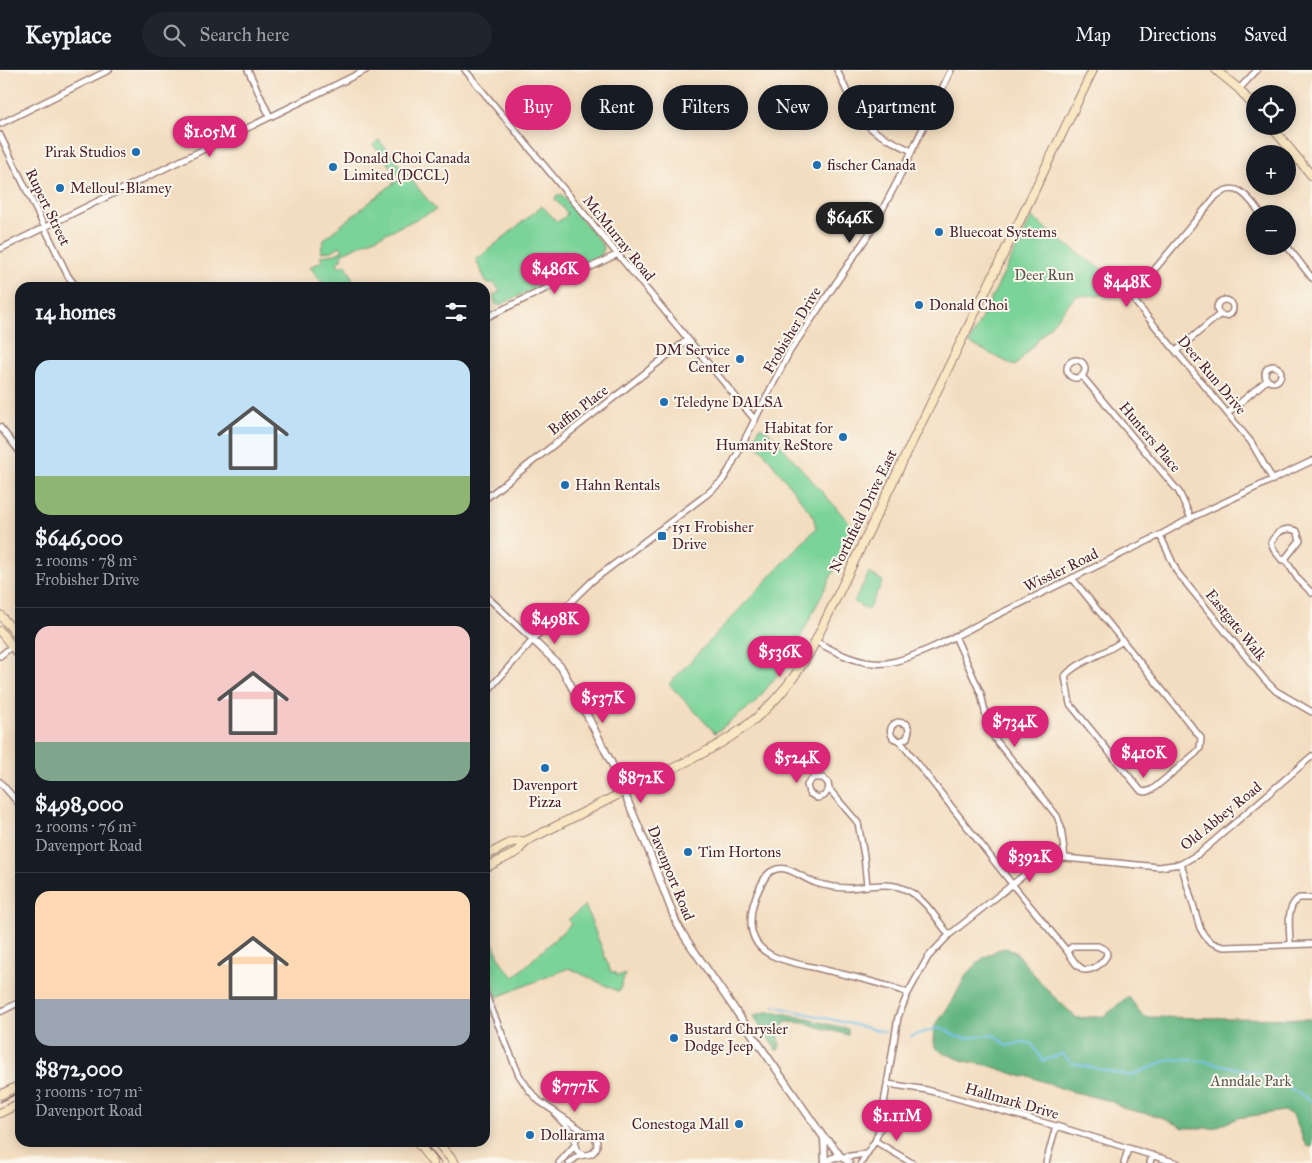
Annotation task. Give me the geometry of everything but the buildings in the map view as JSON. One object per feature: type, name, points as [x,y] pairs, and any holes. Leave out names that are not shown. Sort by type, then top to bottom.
[{"type":"main road","name":"Northfield Drive East","points":[[490,853],[512,842],[526,841],[716,747],[754,721],[777,699],[789,684],[802,666],[815,641],[1093,70]]},
{"type":"main road","points":[[1216,70],[1246,97]]},
{"type":"main road","points":[[1278,135],[1312,176]]},
{"type":"main road","points":[[0,614],[15,633]]},
{"type":"main road","points":[[0,631],[15,650]]},
{"type":"main road","name":"Northfield Drive East","points":[[490,866],[517,852],[526,841]]},
{"type":"main road","points":[[0,1095],[15,1088]]},
{"type":"main road","points":[[0,1113],[15,1106]]},
{"type":"main road","points":[[421,1147],[434,1163]]},
{"type":"main road","points":[[441,1147],[455,1163]]},
{"type":"street","points":[[0,124],[109,70]]},
{"type":"street","points":[[248,70],[270,117]]},
{"type":"street","points":[[0,249],[366,70]]},
{"type":"street","name":"McMurray Road","points":[[465,70],[755,420]]},
{"type":"street","points":[[837,70],[861,117],[884,138],[910,151]]},
{"type":"street","name":"Frobisher Drive","points":[[490,688],[533,640],[592,581],[722,481],[790,351],[871,231],[951,70]]},
{"type":"street","points":[[1239,89],[1257,70]]},
{"type":"street","name":"Rupert Street","points":[[0,135],[72,282]]},
{"type":"street","name":"Deer Run Drive","points":[[1253,205],[1242,192],[1233,188],[1224,189],[1216,196],[1134,294],[1136,302],[1251,442],[1272,480]]},
{"type":"street","points":[[490,316],[616,254]]},
{"type":"street","points":[[1294,255],[1312,278]]},
{"type":"street","points":[[1176,351],[1219,315]]},
{"type":"street","name":"Baffin Place","points":[[490,495],[687,340]]},
{"type":"street","name":"Hunters Place","points":[[1082,376],[1180,492],[1191,518]]},
{"type":"street","points":[[1228,413],[1267,380]]},
{"type":"street","points":[[0,427],[15,446]]},
{"type":"street","name":"Wissler Road","points":[[815,641],[856,660],[886,663],[906,658],[955,636],[1160,536],[1191,518],[1312,461]]},
{"type":"street","points":[[1285,559],[1300,540],[1297,531],[1290,528],[1274,535],[1271,543],[1278,556],[1282,560],[1285,559],[1298,579],[1312,593]]},
{"type":"street","name":"Eastgate Walk","points":[[1160,536],[1177,572],[1264,679],[1276,691],[1312,712]]},
{"type":"street","points":[[1072,578],[1201,738],[1200,748],[1196,753],[1153,790],[1146,792],[1141,790],[1070,704],[1065,684],[1065,676],[1073,668],[1108,651],[1122,641]]},
{"type":"street","name":"Davenport Road","points":[[490,600],[554,658],[565,673],[613,766],[681,931],[824,1138],[849,1163]]},
{"type":"street","points":[[955,636],[981,694],[988,725],[995,739],[1057,816],[1061,827],[1065,858]]},
{"type":"street","points":[[0,656],[15,643]]},
{"type":"street","points":[[900,741],[1076,964],[1084,970],[1091,970],[1101,963],[1107,955],[1106,950],[1098,946],[1073,946],[1067,951]]},
{"type":"street","name":"Old Abbey Road","points":[[862,1163],[880,1128],[898,1017],[908,993],[928,957],[949,936],[1039,863],[1065,858],[1159,867],[1181,864],[1200,852],[1312,756]]},
{"type":"street","points":[[829,788],[824,796],[817,798],[809,793],[807,785],[813,778],[821,777],[828,783],[829,788],[858,823],[867,886]]},
{"type":"street","points":[[0,782],[15,799]]},
{"type":"street","points":[[1181,864],[1200,928],[1205,938],[1212,944],[1224,947],[1290,943],[1312,944]]},
{"type":"street","points":[[908,993],[878,982],[772,956],[757,942],[751,928],[750,914],[758,892],[769,872],[783,868],[815,883],[835,887],[848,888],[888,884],[902,888],[914,894],[925,904],[949,936]]},
{"type":"street","points":[[1290,943],[1290,913],[1292,905],[1299,898],[1312,898]]},
{"type":"street","points":[[0,1012],[15,1004]]},
{"type":"street","points":[[490,1006],[519,1076],[536,1098],[571,1131],[578,1152],[585,1155]]},
{"type":"street","name":"Hallmark Drive","points":[[888,1084],[927,1090],[1056,1126],[1177,1163]]},
{"type":"street","points":[[554,1113],[595,1137],[597,1144],[593,1152],[577,1157],[569,1163]]},
{"type":"street","points":[[1046,1163],[1056,1126]]},
{"type":"street","points":[[559,1163],[575,1144],[578,1136],[586,1133]]},
{"type":"street","points":[[824,1138],[826,1163]]},
{"type":"street","points":[[875,1141],[911,1162]]},
{"type":"street","points":[[1124,1163],[1128,1149]]},
{"type":"street","points":[[826,1163],[834,1157],[866,1154]]},
{"type":"street","points":[[1150,1163],[1152,1155]]},
{"type":"green space","points":[[379,140],[436,210],[341,254],[343,258],[337,262],[340,267],[346,264],[354,282],[321,282],[310,267],[322,261],[320,256],[336,254],[343,250],[340,246],[332,251],[320,252],[325,238],[400,178],[373,145]]},
{"type":"green space","points":[[557,195],[562,195],[601,243],[604,248],[601,256],[500,305],[496,304],[493,296],[500,291],[494,283],[487,282],[476,260],[542,206],[557,222],[565,217],[567,213],[555,199]]},
{"type":"green space","name":"Deer Run","points":[[1032,217],[1078,253],[1126,283],[1123,294],[1076,296],[1015,366],[969,343]]},
{"type":"green space","points":[[760,427],[769,432],[855,529],[789,660],[755,703],[715,733],[669,684],[816,528],[813,516],[763,451],[752,442]]},
{"type":"green space","points":[[869,573],[883,581],[868,610],[854,602]]},
{"type":"green space","points":[[585,905],[611,972],[616,973],[617,976],[625,974],[619,992],[569,968],[497,997],[490,980],[490,942],[492,941],[503,965],[514,977],[571,924],[568,920]]},
{"type":"green space","name":"Anndale Park","points":[[1006,948],[1015,952],[1050,993],[1077,1018],[1105,1016],[1128,996],[1144,1017],[1312,1019],[1312,1147],[1306,1146],[1293,1115],[1284,1111],[1238,1118],[1213,1128],[1184,1128],[1161,1117],[1126,1109],[1110,1101],[1066,1090],[1028,1076],[1023,1077],[987,1065],[964,1061],[943,1053],[935,1047],[935,1026],[953,1000],[966,975],[982,959],[997,950]]},
{"type":"green space","points":[[769,1011],[848,1029],[848,1035],[803,1023],[785,1022],[779,1033],[780,1047],[777,1051],[753,1016]]},
{"type":"waterway","points":[[774,1006],[885,1032]]},
{"type":"waterway","points":[[911,1036],[938,1028],[948,1031],[955,1036],[965,1038],[994,1035],[1007,1046],[1023,1042],[1032,1044],[1043,1061],[1062,1054],[1072,1063],[1130,1076],[1171,1059],[1204,1061],[1267,1075],[1312,1101]]},
{"type":"tram line","points":[[0,1102],[15,1094]]},
{"type":"tram line","points":[[428,1147],[441,1163]]},
{"type":"place","name":"Pirak Studios","points":[[136,152]]},
{"type":"place","name":"fischer Canada","points":[[817,165]]},
{"type":"place","name":"Donald Choi Canada Limited (DCCL)","points":[[333,167]]},
{"type":"place","name":"Melloul-Blamey","points":[[60,188]]},
{"type":"place","name":"Bluecoat Systems","points":[[939,232]]},
{"type":"place","name":"Donald Choi","points":[[919,305]]},
{"type":"place","name":"DM Service Center","points":[[740,359]]},
{"type":"place","name":"Teledyne DALSA","points":[[664,402]]},
{"type":"place","name":"Habitat for Humanity ReStore","points":[[843,437]]},
{"type":"place","name":"Hahn Rentals","points":[[565,485]]},
{"type":"place","name":"151 Frobisher Drive","points":[[662,536]]},
{"type":"place","name":"Davenport Pizza","points":[[545,768]]},
{"type":"place","name":"Tim Hortons","points":[[688,852]]},
{"type":"place","name":"Bustard Chrysler Dodge Jeep","points":[[674,1038]]},
{"type":"place","name":"Conestoga Mall","points":[[739,1124]]},
{"type":"place","name":"Dollarama","points":[[530,1135]]}]
